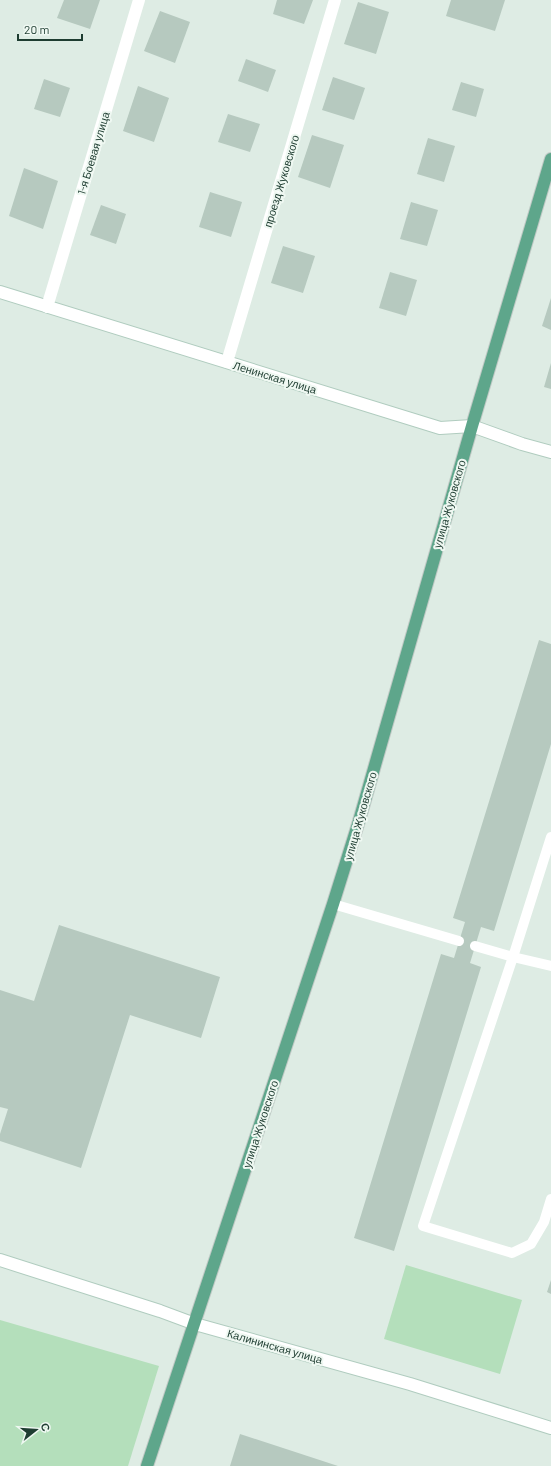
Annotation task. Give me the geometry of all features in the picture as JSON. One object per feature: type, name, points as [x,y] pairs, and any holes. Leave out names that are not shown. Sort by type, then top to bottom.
[{"type":"main road","name":"улица Жуковского","points":[[147,1466],[333,904],[551,159]]},
{"type":"street","name":"1-я Боевая улица","points":[[46,306],[139,0]]},
{"type":"street","name":"проезд Жуковского","points":[[227,362],[335,0]]},
{"type":"street","name":"Ленинская улица","points":[[0,292],[440,428],[472,426],[522,444],[551,452]]},
{"type":"street","name":"Калининская улица","points":[[0,1260],[160,1311],[195,1324],[410,1384],[551,1428]]},
{"type":"lane","points":[[551,837],[514,957],[423,1226],[512,1253],[531,1244],[544,1222],[551,1199]]},
{"type":"lane","points":[[333,904],[459,941]]},
{"type":"lane","points":[[475,946],[551,966]]},
{"type":"green space","points":[[406,1265],[522,1300],[500,1374],[384,1339]]},
{"type":"green space","points":[[0,1320],[159,1366],[128,1466],[0,1466]]},
{"type":"building","points":[[64,0],[100,0],[90,29],[57,18]]},
{"type":"building","points":[[277,0],[313,0],[304,24],[273,14]]},
{"type":"building","points":[[451,0],[505,0],[495,31],[446,16]]},
{"type":"building","points":[[358,2],[389,12],[376,54],[344,44]]},
{"type":"building","points":[[160,11],[190,22],[175,63],[144,51]]},
{"type":"building","points":[[246,59],[276,70],[268,92],[238,81]]},
{"type":"building","points":[[333,77],[365,88],[354,120],[322,110]]},
{"type":"building","points":[[44,79],[70,88],[60,117],[34,109]]},
{"type":"building","points":[[461,82],[484,89],[476,117],[452,110]]},
{"type":"building","points":[[138,86],[169,98],[154,142],[123,131]]},
{"type":"building","points":[[228,114],[260,124],[250,152],[218,142]]},
{"type":"building","points":[[312,135],[344,145],[330,188],[298,177]]},
{"type":"building","points":[[428,138],[455,146],[444,182],[417,174]]},
{"type":"building","points":[[24,168],[58,181],[43,229],[9,216]]},
{"type":"building","points":[[210,192],[242,202],[231,237],[199,227]]},
{"type":"building","points":[[411,202],[438,210],[427,246],[400,239]]},
{"type":"building","points":[[101,205],[126,214],[116,244],[90,235]]},
{"type":"building","points":[[283,246],[315,256],[303,293],[271,283]]},
{"type":"building","points":[[390,272],[417,280],[406,316],[379,308]]},
{"type":"building","points":[[551,298],[551,330],[542,326]]},
{"type":"building","points":[[551,363],[551,389],[544,387]]},
{"type":"building","points":[[539,640],[551,644],[551,744],[494,931],[481,927],[470,963],[481,967],[394,1251],[354,1238],[441,954],[454,958],[465,922],[453,918]]},
{"type":"building","points":[[59,925],[220,977],[201,1038],[130,1015],[81,1168],[0,1141],[0,1134],[8,1109],[0,1107],[0,990],[34,1001]]},
{"type":"building","points":[[551,1280],[551,1294],[547,1292]]},
{"type":"building","points":[[240,1434],[338,1466],[230,1466]]}]
